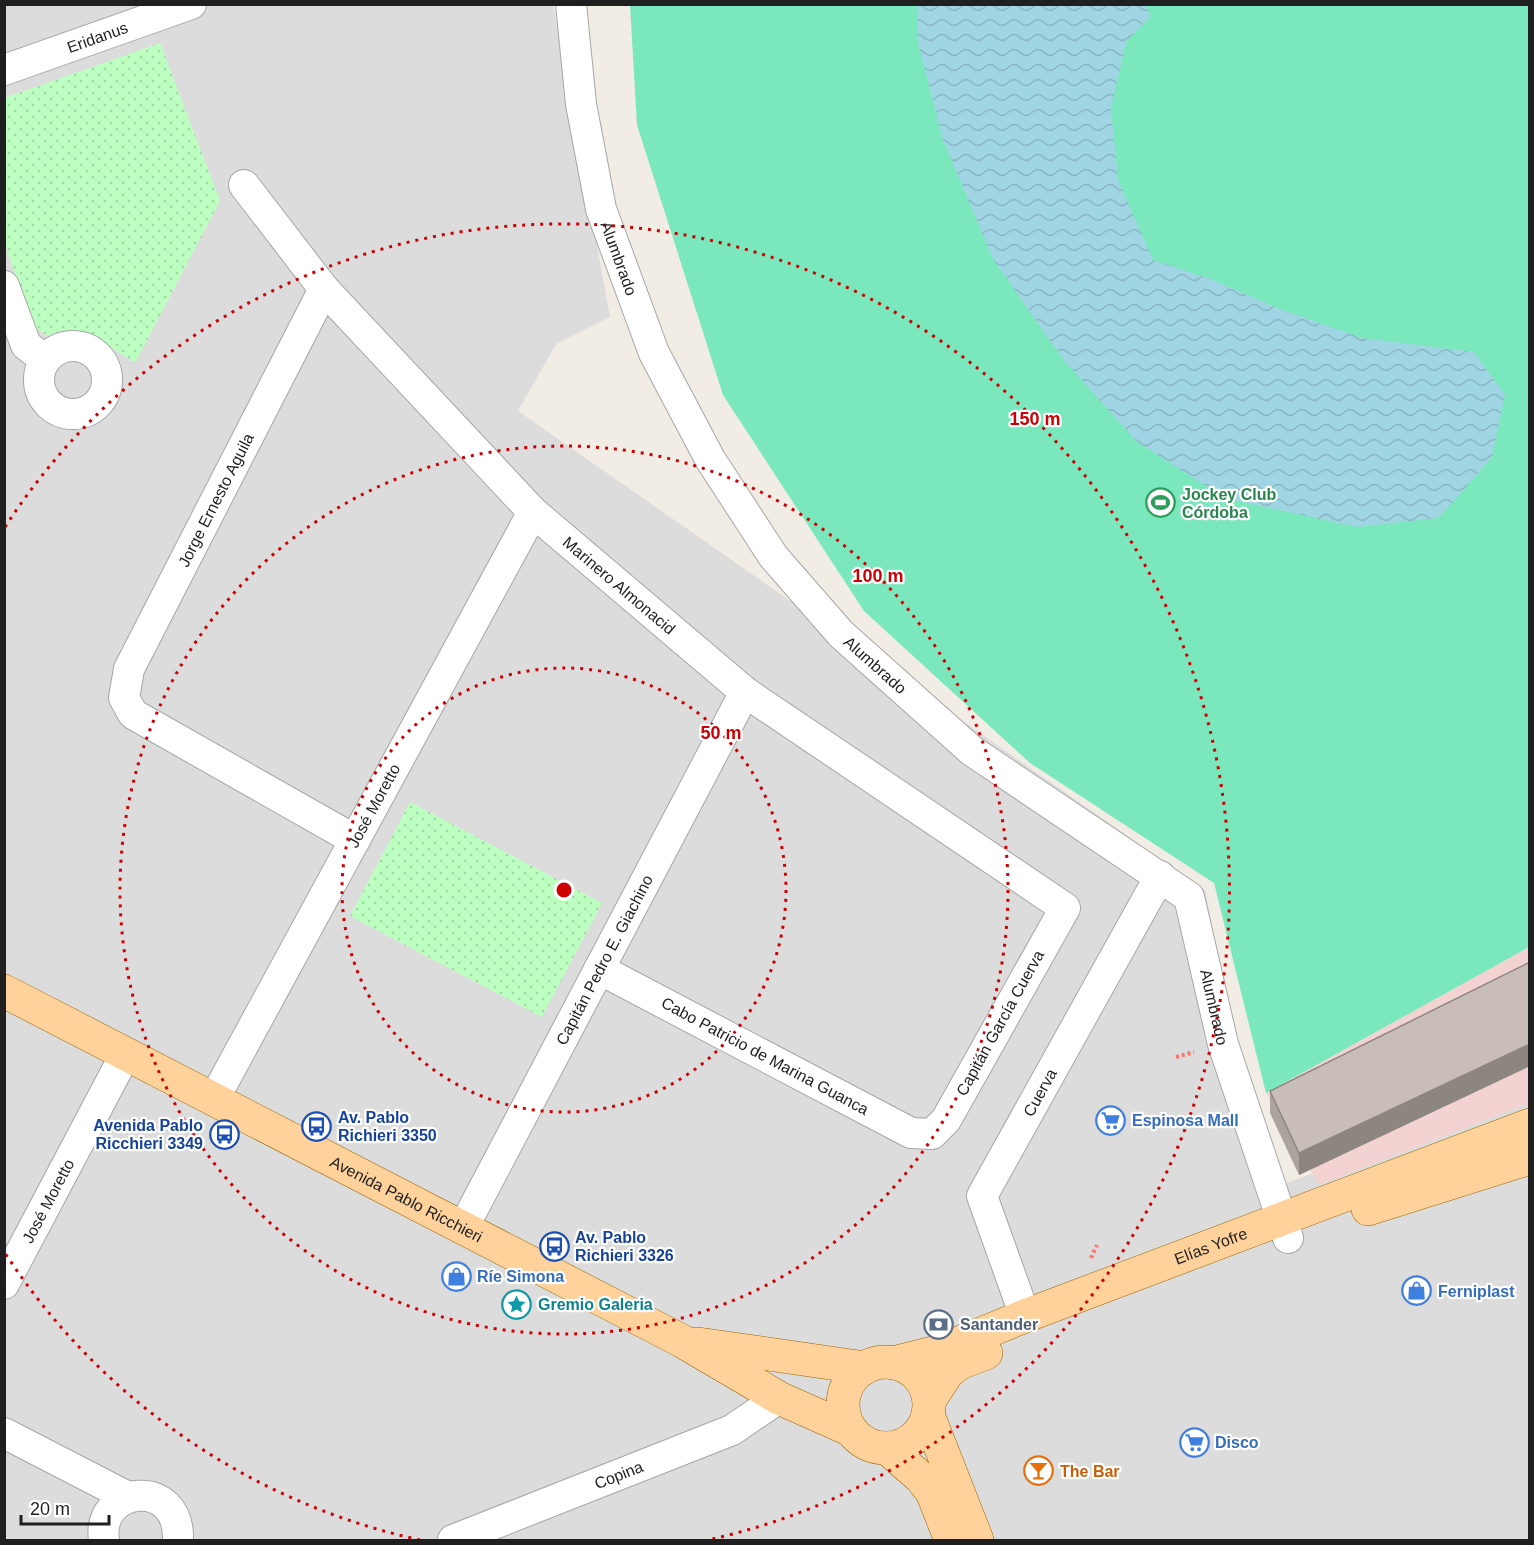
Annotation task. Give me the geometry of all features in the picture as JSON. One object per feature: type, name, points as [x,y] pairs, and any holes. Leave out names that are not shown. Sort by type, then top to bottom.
[{"type":"main road","name":"Avenida Pablo Ricchieri","points":[[4,991],[682,1341],[779,1398],[851,1430]]},
{"type":"main road","name":"Elías Yofre","points":[[929,1408],[948,1372],[960,1363],[1530,1125]]},
{"type":"main road","name":"Elías Yofre","points":[[879,1366],[937,1352],[1025,1316],[1285,1228],[1382,1204],[1530,1158]]},
{"type":"main road","name":"Avenida Pablo Ricchieri","points":[[682,1341],[879,1366]]},
{"type":"main road","points":[[929,1408],[923,1428],[914,1439],[901,1446],[887,1448],[873,1446],[860,1440],[851,1430],[845,1417],[844,1403],[847,1389],[854,1377],[879,1366],[906,1367],[917,1376],[925,1387],[929,1408],[977,1540]]},
{"type":"main road","points":[[887,1448],[921,1478],[932,1492],[951,1540]]},
{"type":"street","name":"Eridanus","points":[[4,70],[191,4]]},
{"type":"street","name":"Alumbrado","points":[[571,4],[581,104],[601,209],[654,354],[710,459],[773,556],[841,634],[972,751],[1189,897],[1223,1044],[1285,1228]]},
{"type":"street","name":"Marinero Almonacid","points":[[244,185],[324,289],[533,512],[745,692],[1065,908]]},
{"type":"street","points":[[4,286],[26,345],[45,360]]},
{"type":"street","name":"Jorge Ernesto Aguila","points":[[324,289],[129,669],[124,698],[133,714],[355,840]]},
{"type":"street","name":"José Moretto","points":[[214,1099],[533,512]]},
{"type":"street","name":"Capitán Pedro E. Giachino","points":[[463,1228],[745,692]]},
{"type":"street","name":"Cuerva","points":[[1025,1316],[982,1196],[1160,876]]},
{"type":"street","name":"Capitán García Cuerva","points":[[932,1134],[946,1120],[1065,908]]},
{"type":"street","name":"Cabo Patricio de Marina Guanca","points":[[599,969],[911,1133],[932,1134]]},
{"type":"street","name":"José Moretto","points":[[4,1284],[126,1053]]},
{"type":"street","name":"Copina","points":[[453,1540],[732,1430],[779,1398]]},
{"type":"street","points":[[4,1433],[128,1497]]},
{"type":"street","points":[[101,1540],[108,1514],[128,1497],[139,1495],[150,1496],[160,1501],[176,1517],[186,1536]]},
{"type":"shaded area","points":[[5,5],[553,5],[610,317],[556,344],[518,411],[1205,890],[1245,1087],[1282,1185],[1529,1089],[1529,1540],[5,1540]]},
{"type":"shaded area","points":[[1529,947],[1529,1103],[1319,1185],[1266,1093]]},
{"type":"green space","name":"Jockey Club Córdoba","points":[[630,5],[1529,5],[1529,947],[1266,1093],[1214,883],[1030,763],[864,611],[723,395],[637,125]]},
{"type":"green space","points":[[160,43],[220,201],[135,363],[94,336],[70,332],[48,336],[33,326],[5,244],[4,98]]},
{"type":"green space","points":[[410,802],[602,903],[542,1017],[350,916]]},
{"type":"water","points":[[917,5],[1146,5],[1151,16],[1126,42],[1111,108],[1118,180],[1153,260],[1211,279],[1277,308],[1362,338],[1474,352],[1505,395],[1492,457],[1439,518],[1357,527],[1224,498],[1136,441],[1062,358],[993,259],[943,140],[917,39]]},
{"type":"building","points":[[1530,962],[1530,1044],[1299,1153],[1270,1091]]},
{"type":"place","name":"Jockey Club Córdoba","points":[[1161,503]]},
{"type":"place","name":"Espinosa Mall","points":[[1111,1120]]},
{"type":"place","name":"Av. Pablo Richieri 3350","points":[[317,1126]]},
{"type":"place","name":"Avenida Pablo Ricchieri 3349","points":[[224,1134]]},
{"type":"place","name":"Av. Pablo Richieri 3326","points":[[554,1246]]},
{"type":"place","name":"Ríe Simona","points":[[456,1276]]},
{"type":"place","name":"Ferniplast","points":[[1417,1291]]},
{"type":"place","name":"Gremio Galeria","points":[[517,1304]]},
{"type":"place","name":"Santander","points":[[939,1324]]},
{"type":"place","name":"Disco","points":[[1194,1442]]},
{"type":"place","name":"The Bar","points":[[1039,1471]]}]
